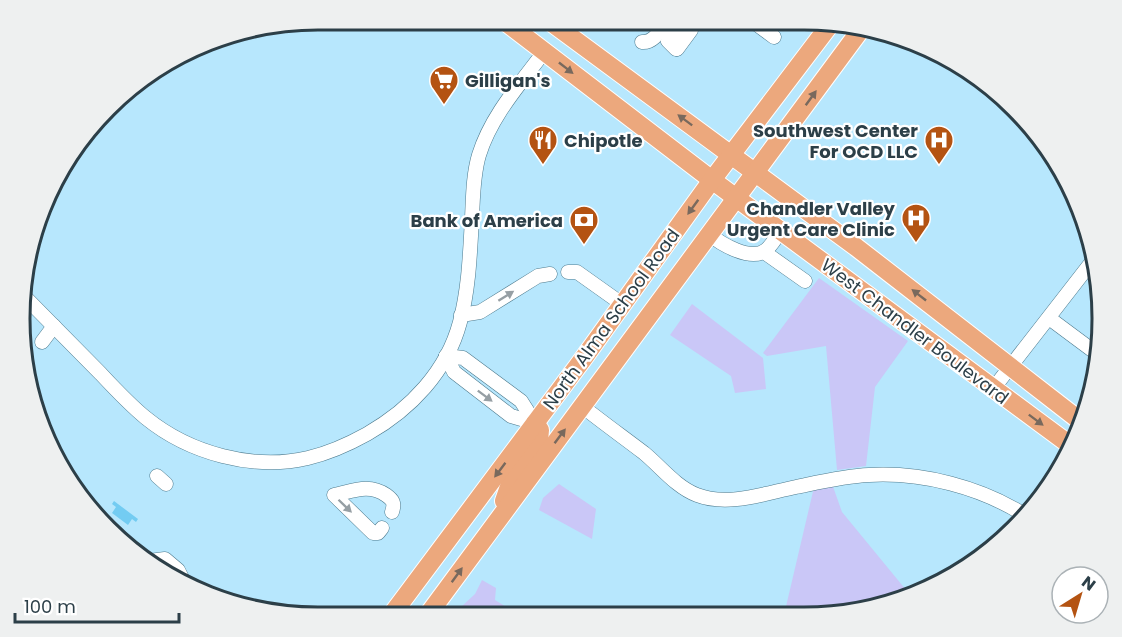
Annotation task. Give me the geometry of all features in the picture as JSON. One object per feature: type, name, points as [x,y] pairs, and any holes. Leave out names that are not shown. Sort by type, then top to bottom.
[{"type":"main road","name":"West Chandler Boulevard","points":[[516,30],[712,180],[1064,442]]},
{"type":"main road","name":"West Chandler Boulevard","points":[[562,30],[915,291],[1075,417]]},
{"type":"main road","name":"North Alma School Road","points":[[397,607],[535,423],[712,180],[825,31]]},
{"type":"main road","name":"North Alma School Road","points":[[434,607],[857,35]]},
{"type":"main road","points":[[497,520],[512,478],[539,441],[540,430],[535,423]]},
{"type":"street","points":[[642,42],[654,39],[660,30]]},
{"type":"street","points":[[676,49],[668,41],[669,37],[683,30]]},
{"type":"street","points":[[764,30],[774,38]]},
{"type":"street","points":[[31,304],[130,405],[165,432],[211,453],[254,461],[286,461],[308,458],[348,444],[385,424],[405,408],[424,389],[446,356],[461,315],[469,271],[473,189],[479,156],[494,120],[544,52]]},
{"type":"street","points":[[709,234],[722,245],[753,255],[764,252],[781,231]]},
{"type":"street","points":[[764,252],[806,281]]},
{"type":"street","points":[[568,272],[577,272],[622,304]]},
{"type":"street","points":[[993,388],[1088,272]]},
{"type":"street","points":[[461,315],[480,312],[538,276],[549,274]]},
{"type":"street","points":[[1048,318],[1090,349]]},
{"type":"street","points":[[42,342],[54,326]]},
{"type":"street","points":[[446,356],[463,358],[521,401],[535,423]]},
{"type":"street","points":[[582,406],[676,482],[697,495],[719,500],[739,499],[867,475],[901,476],[975,490],[1018,511]]},
{"type":"street","points":[[382,528],[378,533],[373,533],[334,495],[366,487],[377,489],[391,498],[394,505],[392,512]]},
{"type":"street","points":[[162,560],[165,560],[178,570]]},
{"type":"shaded area","points":[[819,278],[908,341],[875,387],[866,466],[837,470],[826,346],[767,356],[763,353]]},
{"type":"shaded area","points":[[692,304],[763,358],[766,389],[735,393],[731,376],[670,335]]},
{"type":"shaded area","points":[[831,481],[842,512],[905,589],[841,605],[786,607],[815,483]]},
{"type":"shaded area","points":[[559,484],[596,509],[592,539],[539,510],[543,498]]},
{"type":"shaded area","points":[[114,501],[138,519],[136,522],[132,519],[128,525],[112,513],[116,507],[112,504]]},
{"type":"shaded area","points":[[482,580],[496,588],[495,600],[506,607],[461,607],[475,594]]},
{"type":"place","name":"Gilligan's","points":[[444,106]]},
{"type":"place","name":"Chipotle","points":[[543,166]]},
{"type":"place","name":"Southwest Center For OCD LLC","points":[[939,166]]},
{"type":"place","name":"Chandler Valley Urgent Care Clinic","points":[[916,244]]},
{"type":"place","name":"Bank of America","points":[[584,246]]}]
